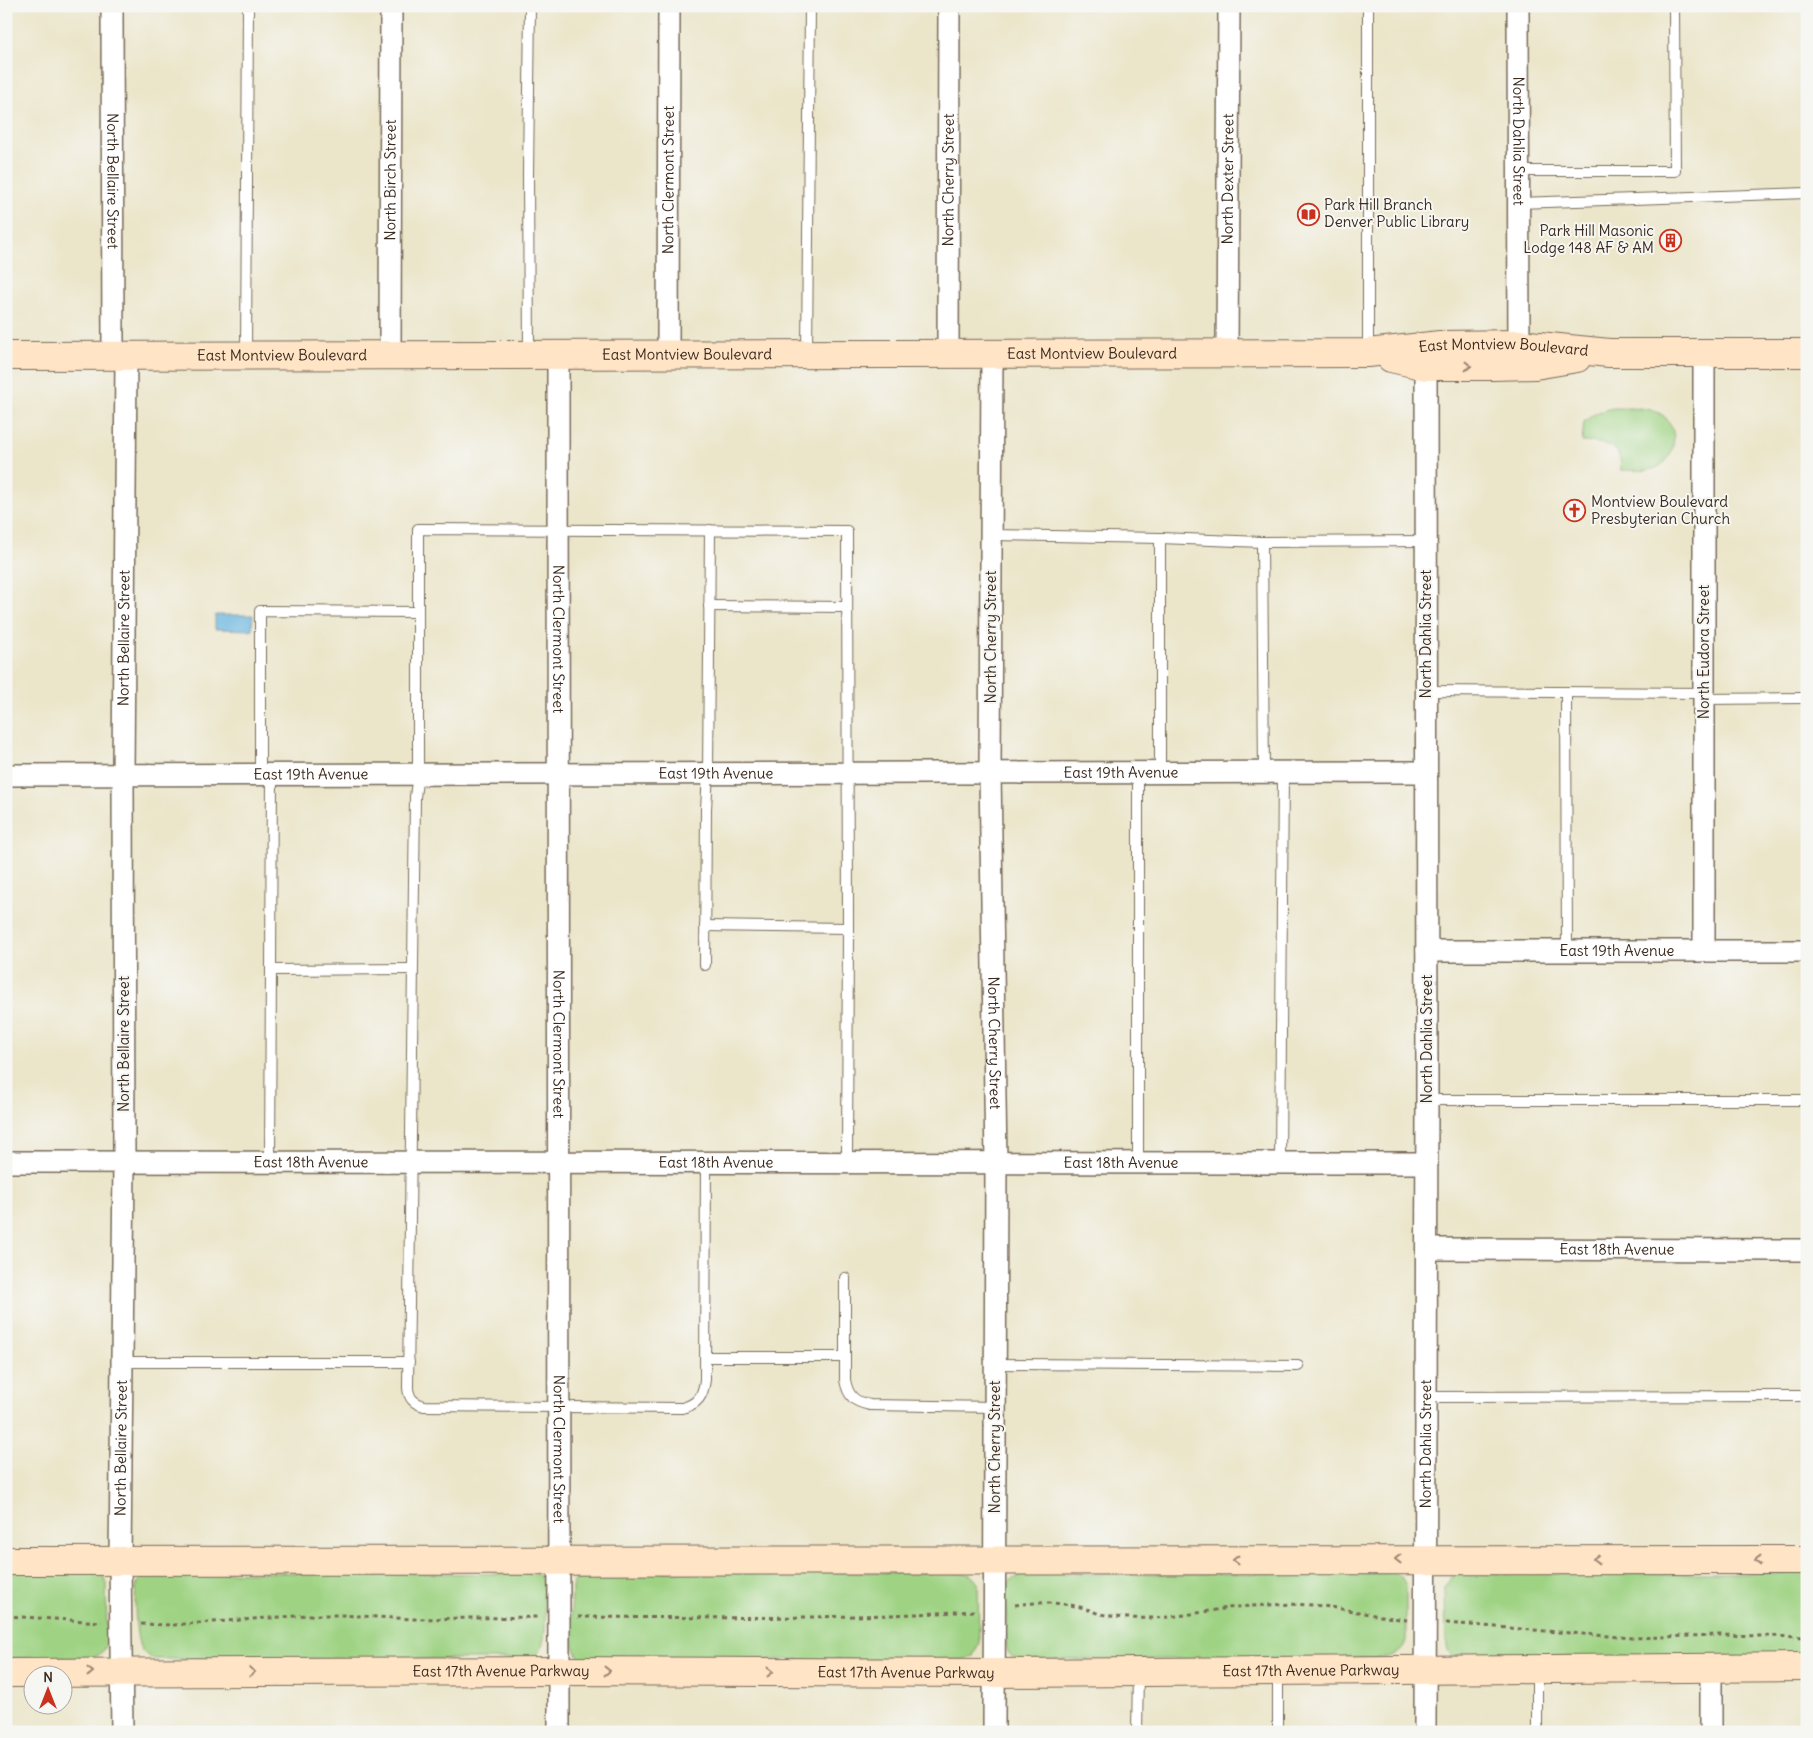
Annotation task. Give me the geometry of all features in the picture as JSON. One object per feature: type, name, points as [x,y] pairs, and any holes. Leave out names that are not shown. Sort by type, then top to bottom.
[{"type":"main road","name":"East Montview Boulevard","points":[[6,356],[1368,353],[1426,356],[1519,355],[1535,365],[1609,353],[1807,353]]},
{"type":"main road","points":[[6,1561],[1807,1560]]},
{"type":"main road","name":"East 17th Avenue Parkway","points":[[6,1673],[559,1671],[994,1673],[1807,1667]]},
{"type":"street","name":"North Bellaire Street","points":[[112,6],[119,356],[124,775],[124,1162],[120,1561],[122,1732]]},
{"type":"street","name":"North Birch Street","points":[[390,354],[391,6]]},
{"type":"street","name":"North Clermont Street","points":[[668,354],[669,6]]},
{"type":"street","name":"North Cherry Street","points":[[948,354],[949,6]]},
{"type":"street","name":"North Dexter Street","points":[[1227,353],[1229,6]]},
{"type":"street","name":"North Dahlia Street","points":[[1518,6],[1519,355]]},
{"type":"street","name":"North Cherry Street","points":[[992,353],[990,772],[996,1162],[994,1732]]},
{"type":"street","name":"North Eudora Street","points":[[1704,353],[1704,951]]},
{"type":"street","name":"North Clermont Street","points":[[558,355],[559,1732]]},
{"type":"street","name":"North Dahlia Street","points":[[1425,1732],[1427,1249],[1426,356]]},
{"type":"street","name":"East 19th Avenue","points":[[6,775],[1426,772]]},
{"type":"street","name":"East 19th Avenue","points":[[1427,951],[1807,951]]},
{"type":"street","name":"East 18th Avenue","points":[[6,1162],[1427,1162]]},
{"type":"street","name":"East 18th Avenue","points":[[1427,1249],[1807,1250]]},
{"type":"street","points":[[1711,1667],[1711,1732]]},
{"type":"lane","points":[[246,356],[248,6]]},
{"type":"lane","points":[[529,355],[528,174],[530,6]]},
{"type":"lane","points":[[808,354],[810,6]]},
{"type":"lane","points":[[1368,6],[1368,353]]},
{"type":"lane","points":[[1518,171],[1675,172],[1674,6]]},
{"type":"lane","points":[[1518,203],[1807,193]]},
{"type":"lane","points":[[706,1162],[706,1357],[705,1380],[700,1399],[692,1405],[682,1408],[424,1406],[411,1400],[408,1394],[412,969],[415,797],[418,774],[418,529],[847,531],[847,1162]]},
{"type":"lane","points":[[705,965],[710,530]]},
{"type":"lane","points":[[991,535],[1262,542],[1427,540]]},
{"type":"lane","points":[[1160,538],[1160,773]]},
{"type":"lane","points":[[1262,542],[1273,773],[1280,1162]]},
{"type":"lane","points":[[709,606],[848,607]]},
{"type":"lane","points":[[270,1162],[271,970],[260,611],[418,612]]},
{"type":"lane","points":[[1426,691],[1566,692],[1807,698]]},
{"type":"lane","points":[[1566,692],[1567,952]]},
{"type":"lane","points":[[1138,773],[1138,1162]]},
{"type":"lane","points":[[705,926],[848,928]]},
{"type":"lane","points":[[271,970],[412,969]]},
{"type":"lane","points":[[1427,1100],[1807,1100]]},
{"type":"lane","points":[[846,1278],[845,1380],[847,1391],[852,1399],[860,1403],[995,1407]]},
{"type":"lane","points":[[706,1357],[845,1357]]},
{"type":"lane","points":[[122,1362],[409,1362]]},
{"type":"lane","points":[[995,1364],[1298,1366]]},
{"type":"lane","points":[[1426,1397],[1807,1396]]},
{"type":"lane","points":[[1537,1669],[1537,1732]]},
{"type":"lane","points":[[1278,1671],[1278,1732]]},
{"type":"lane","points":[[1137,1732],[1138,1672]]},
{"type":"path","points":[[6,1616],[121,1624],[172,1625],[325,1615],[413,1619],[560,1616],[810,1618],[978,1611],[1038,1602],[1077,1606],[1099,1614],[1119,1617],[1150,1618],[1184,1616],[1251,1606],[1303,1605],[1426,1622],[1470,1623],[1633,1638],[1718,1635],[1807,1637]]},
{"type":"green space","points":[[1614,408],[1647,409],[1665,417],[1673,431],[1674,440],[1669,456],[1664,463],[1648,470],[1621,470],[1618,454],[1615,449],[1604,444],[1582,442],[1584,422],[1598,412]]},
{"type":"green space","points":[[6,1571],[101,1573],[106,1584],[107,1643],[102,1652],[93,1658],[6,1658]]},
{"type":"green space","points":[[587,1571],[964,1573],[971,1575],[978,1583],[979,1643],[973,1656],[966,1660],[586,1659],[579,1657],[575,1649],[571,1614],[574,1581]]},
{"type":"green space","points":[[151,1572],[536,1574],[541,1577],[543,1582],[544,1638],[539,1652],[531,1658],[525,1659],[153,1659],[141,1649],[137,1636],[135,1616],[136,1587],[142,1577]]},
{"type":"green space","points":[[1395,1573],[1400,1575],[1406,1585],[1406,1640],[1400,1651],[1389,1658],[1021,1660],[1010,1656],[1006,1645],[1006,1588],[1010,1581],[1023,1574]]},
{"type":"green space","points":[[1458,1573],[1807,1573],[1807,1657],[1452,1657],[1446,1640],[1445,1587],[1452,1576]]},
{"type":"water","points":[[215,615],[253,615],[252,630],[215,629]]},
{"type":"place","name":"Park Hill Branch Denver Public Library","points":[[1308,214]]},
{"type":"place","name":"Park Hill Masonic Lodge 148 AF & AM","points":[[1670,240]]},
{"type":"place","name":"Montview Boulevard Presbyterian Church","points":[[1575,511]]}]
